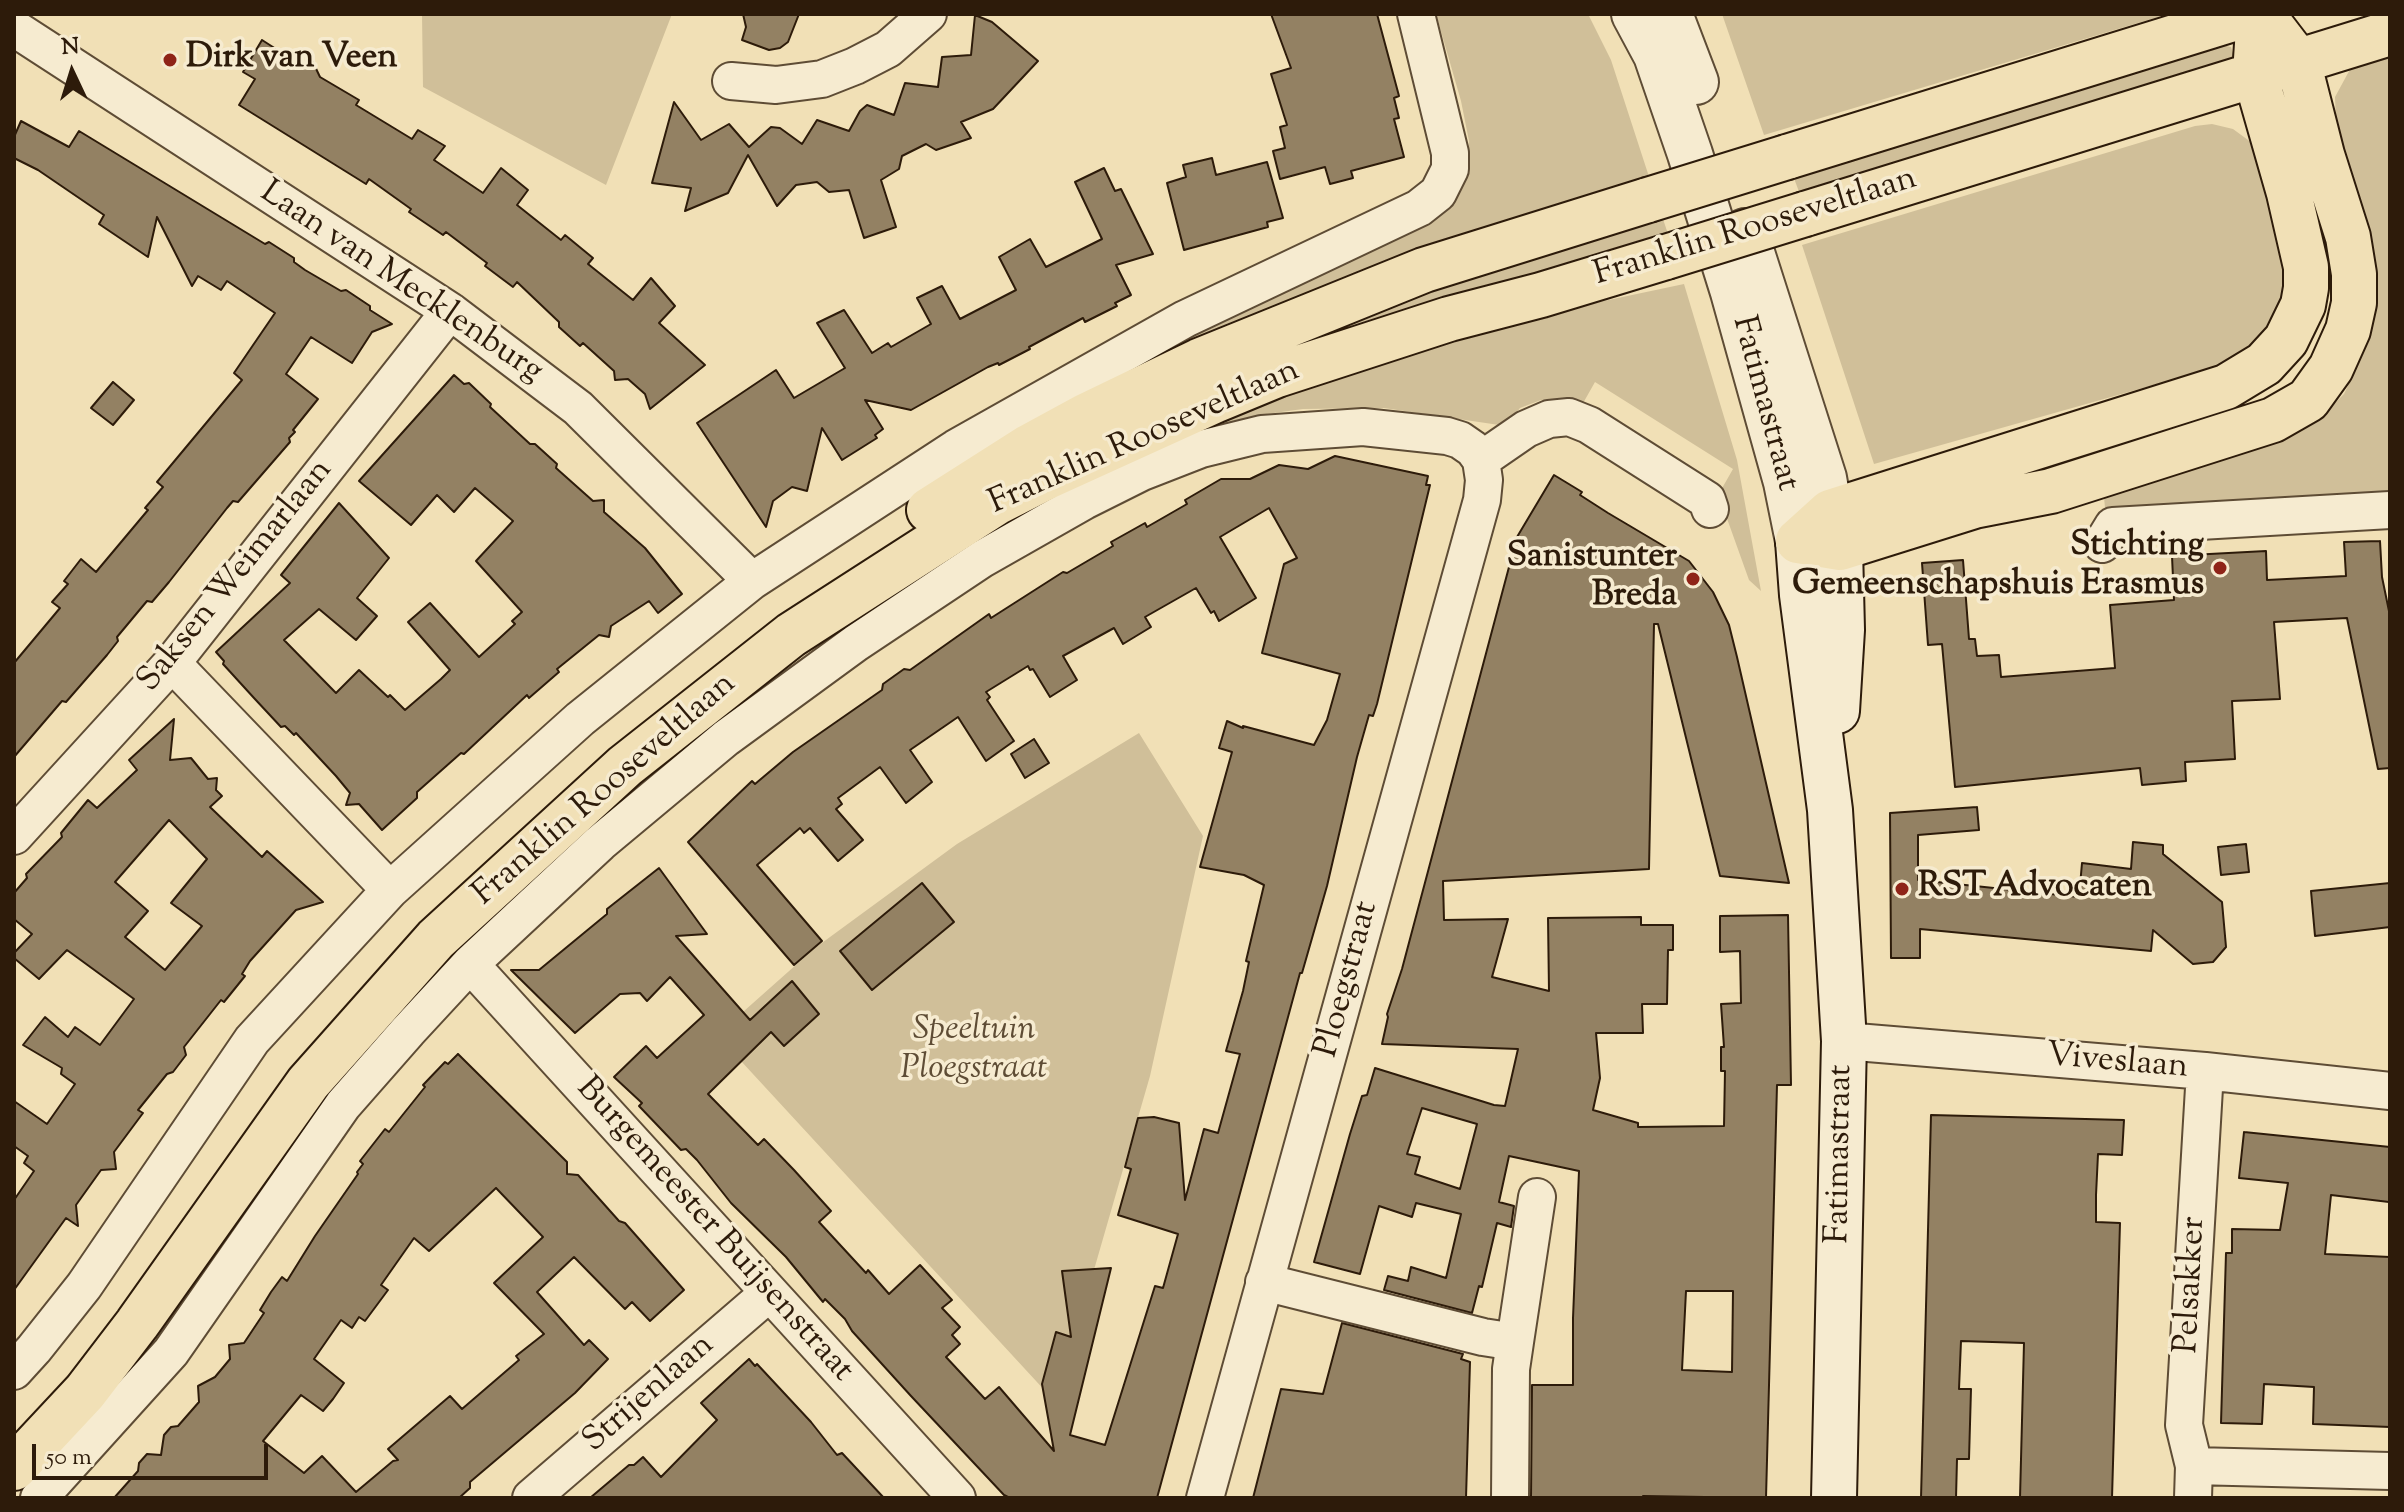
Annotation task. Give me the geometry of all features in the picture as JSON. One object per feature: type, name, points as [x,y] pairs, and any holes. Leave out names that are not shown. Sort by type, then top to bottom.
[{"type":"main road","name":"Franklin Rooseveltlaan","points":[[14,1428],[117,1308],[287,1069],[419,919],[608,747],[773,612],[1028,447],[1199,361],[1424,270],[2249,14]]},
{"type":"main road","points":[[1823,533],[2051,491],[2273,420],[2308,400],[2331,368],[2348,330],[2354,303],[2354,274],[2348,237],[2322,155],[2298,61],[2260,14]]},
{"type":"main road","points":[[1823,533],[2226,387],[2264,364],[2286,340],[2297,323],[2306,288],[2306,267],[2289,193],[2255,74],[2260,14]]},
{"type":"main road","name":"Franklin Rooseveltlaan","points":[[14,1468],[94,1381],[308,1083],[436,939],[625,766],[791,635],[996,503],[1063,469],[1277,375],[1405,333],[1666,257],[2390,33]]},
{"type":"street","points":[[731,81],[776,85],[822,79],[888,49],[928,14]]},
{"type":"street","name":"Franklin Rooseveltlaan","points":[[14,1371],[84,1286],[252,1040],[390,890],[580,719],[752,581],[956,448],[1158,334],[1419,208],[1438,193],[1450,169],[1450,153],[1416,14]]},
{"type":"street","name":"Fatimastraat","points":[[1634,14],[1656,55],[1690,154],[1786,482],[1823,533]]},
{"type":"street","name":"Fatimastraat","points":[[1670,14],[1718,145],[1824,478],[1823,533],[1802,595],[1830,810],[1844,1041],[1834,1498]]},
{"type":"street","name":"Laan van Mecklenburg","points":[[14,28],[450,311],[578,408],[752,581]]},
{"type":"street","name":"Saksen Weimarlaan","points":[[14,836],[172,663],[450,311]]},
{"type":"street","points":[[1481,460],[1526,429],[1549,419],[1569,417],[1589,425],[1707,500],[1710,509]]},
{"type":"street","name":"Franklin Rooseveltlaan","points":[[39,1498],[171,1352],[343,1105],[470,964],[600,843],[726,738],[856,643],[982,559],[1107,489],[1201,449],[1262,434],[1363,427],[1447,436],[1473,449],[1481,460]]},
{"type":"street","name":"Ploegstraat","points":[[1205,1498],[1482,500],[1484,480],[1481,460]]},
{"type":"street","points":[[2102,544],[2113,526],[2390,510]]},
{"type":"street","points":[[172,663],[390,890]]},
{"type":"street","name":"Burgemeester Buijsenstraat","points":[[470,964],[957,1498]]},
{"type":"street","name":"Viveslaan","points":[[1844,1041],[2205,1071],[2390,1091]]},
{"type":"street","name":"Pelsakker","points":[[2193,1482],[2184,1425],[2205,1071]]},
{"type":"street","points":[[1510,1498],[1511,1369],[1537,1197]]},
{"type":"street","points":[[1264,1282],[1483,1337],[1515,1342]]},
{"type":"street","name":"Strijenlaan","points":[[531,1498],[769,1293]]},
{"type":"street","points":[[2193,1482],[2390,1471]]},
{"type":"green space","points":[[422,14],[672,14],[606,185],[423,87]]},
{"type":"green space","points":[[1436,14],[1588,14],[1611,60],[1653,189],[1019,427],[1189,333],[1408,230],[1452,203],[1467,178],[1469,141]]},
{"type":"green space","points":[[1722,14],[2168,14],[1764,135]]},
{"type":"green space","points":[[2390,42],[2390,498],[2106,519],[2104,497],[2282,437],[2319,419],[2344,394],[2368,343],[2374,310],[2370,235],[2336,124],[2335,97],[2354,62]]},
{"type":"green space","points":[[2218,44],[2231,47],[2235,60],[1801,197],[1792,173]]},
{"type":"green space","points":[[2212,124],[2233,129],[2259,148],[2276,195],[2290,310],[2249,358],[1874,464],[1802,245],[2195,126]]},
{"type":"green space","points":[[1661,213],[1669,237],[1209,389],[1324,321]]},
{"type":"green space","points":[[1684,284],[1737,460],[1761,591],[1749,580],[1725,513],[1713,504],[1733,469],[1595,382],[1582,405],[1565,400],[1541,400],[1520,408],[1506,426],[1384,408],[1303,409],[1197,429],[1351,363],[1547,313]]},
{"type":"green space","name":"Speeltuin Ploegstraat","points":[[1139,733],[1203,836],[1150,1076],[1074,1339],[1060,1407],[717,1035],[815,948],[957,844]]},
{"type":"building","points":[[743,14],[799,14],[788,42],[780,48],[769,50],[742,40],[746,27]]},
{"type":"building","points":[[1271,14],[1377,14],[1399,96],[1394,98],[1399,118],[1394,119],[1404,157],[1351,171],[1353,178],[1330,184],[1325,167],[1280,179],[1273,151],[1285,148],[1280,127],[1287,125],[1271,74],[1291,68]]},
{"type":"building","points":[[975,15],[992,22],[1038,61],[993,109],[961,122],[971,138],[936,150],[926,144],[902,156],[899,169],[881,180],[896,227],[864,238],[849,190],[829,192],[817,182],[796,185],[777,206],[748,155],[728,193],[685,211],[691,188],[652,183],[674,102],[701,140],[729,124],[749,147],[771,127],[780,128],[802,144],[817,120],[849,131],[867,105],[894,115],[905,83],[938,87],[942,57],[971,55]]},
{"type":"building","points":[[262,40],[304,67],[310,56],[320,77],[359,100],[356,105],[412,139],[418,130],[445,146],[434,160],[483,193],[501,168],[528,190],[517,205],[561,240],[565,235],[593,258],[588,264],[633,300],[651,278],[675,306],[659,323],[705,365],[650,409],[645,394],[628,379],[615,380],[614,371],[583,343],[580,346],[559,327],[559,322],[517,282],[513,287],[446,232],[443,235],[409,212],[411,209],[369,179],[366,184],[239,105],[255,79],[243,72]]},
{"type":"building","points":[[21,121],[69,147],[79,131],[265,244],[269,242],[294,258],[294,262],[305,270],[341,291],[346,290],[392,324],[372,332],[352,363],[311,337],[286,374],[318,399],[293,430],[295,432],[289,438],[290,442],[238,502],[233,501],[152,602],[147,601],[117,637],[118,641],[107,655],[14,757],[14,663],[60,608],[52,602],[68,584],[64,581],[81,559],[96,572],[148,510],[145,508],[163,487],[157,482],[242,380],[234,373],[275,313],[227,281],[221,290],[198,276],[192,286],[157,217],[148,257],[99,224],[104,215],[38,170],[14,158],[14,137]]},
{"type":"building","points":[[1212,158],[1216,175],[1267,162],[1283,218],[1267,222],[1268,227],[1184,250],[1167,183],[1186,177],[1183,165]]},
{"type":"building","points":[[1104,168],[1115,191],[1121,189],[1153,254],[1116,265],[1131,295],[1115,303],[1117,306],[1085,322],[1083,318],[911,410],[865,400],[883,429],[875,435],[877,438],[842,460],[822,428],[807,491],[792,487],[773,501],[766,527],[697,423],[776,370],[794,398],[845,368],[817,323],[844,310],[872,353],[888,343],[891,347],[931,324],[917,298],[942,286],[960,319],[1016,290],[999,257],[1030,239],[1046,267],[1102,239],[1075,182]]},
{"type":"building","points":[[454,375],[464,384],[469,383],[491,404],[490,407],[557,464],[556,468],[593,501],[604,500],[604,512],[645,548],[682,594],[658,613],[649,601],[611,626],[609,637],[599,635],[417,792],[417,798],[382,830],[359,804],[346,805],[350,793],[336,776],[296,733],[294,735],[285,726],[281,727],[223,664],[216,652],[290,583],[281,575],[339,503],[389,558],[357,598],[377,616],[356,640],[319,609],[284,640],[336,693],[359,670],[405,710],[441,679],[450,670],[408,622],[430,603],[479,657],[515,624],[512,621],[522,612],[476,561],[513,521],[475,488],[454,512],[437,495],[411,525],[359,481]]},
{"type":"building","points":[[113,382],[134,400],[113,425],[91,408]]},
{"type":"building","points":[[1335,456],[1428,476],[1426,485],[1430,485],[1377,704],[1373,716],[1369,715],[1357,757],[1327,886],[1300,973],[1157,1498],[1010,1498],[911,1396],[852,1331],[845,1319],[825,1299],[823,1302],[786,1257],[731,1203],[697,1160],[686,1149],[681,1150],[639,1106],[642,1103],[614,1077],[646,1046],[657,1058],[704,1015],[670,977],[647,1001],[640,993],[620,994],[575,1033],[511,970],[539,970],[607,914],[607,909],[659,868],[707,934],[676,936],[750,1020],[792,981],[819,1014],[784,1046],[771,1032],[708,1094],[758,1145],[764,1139],[794,1170],[831,1211],[819,1222],[889,1294],[920,1265],[952,1300],[942,1308],[960,1327],[952,1335],[960,1344],[946,1357],[985,1399],[999,1387],[1054,1451],[1042,1384],[1056,1332],[1071,1337],[1062,1271],[1111,1268],[1070,1435],[1105,1445],[1155,1286],[1163,1288],[1178,1234],[1118,1215],[1131,1169],[1125,1167],[1138,1118],[1154,1117],[1179,1123],[1185,1200],[1204,1129],[1218,1133],[1240,1054],[1226,1051],[1243,991],[1249,962],[1246,961],[1264,885],[1244,875],[1200,867],[1232,752],[1219,748],[1227,721],[1243,728],[1314,745],[1327,720],[1340,674],[1262,653],[1284,564],[1297,558],[1269,508],[1220,537],[1256,598],[1219,621],[1196,588],[1145,617],[1151,627],[1123,644],[1114,628],[1063,656],[1077,680],[1050,697],[1028,666],[986,692],[990,697],[987,700],[1014,741],[986,761],[958,717],[910,750],[932,782],[906,803],[880,767],[838,798],[842,804],[836,809],[863,840],[838,861],[810,828],[804,833],[800,828],[757,865],[822,941],[794,965],[688,842],[752,781],[755,784],[793,752],[882,690],[883,684],[904,669],[910,670],[989,614],[991,618],[1063,572],[1067,573],[1113,546],[1111,542],[1145,523],[1147,527],[1187,504],[1185,500],[1221,479],[1250,479],[1279,465],[1308,469]]},
{"type":"building","points":[[1554,475],[1608,513],[1689,561],[1713,592],[1729,625],[1789,883],[1720,876],[1658,624],[1654,624],[1649,869],[1443,881],[1444,920],[1508,919],[1492,977],[1549,991],[1548,918],[1641,917],[1641,925],[1673,925],[1673,950],[1668,950],[1667,1004],[1642,1004],[1643,1033],[1596,1033],[1600,1078],[1593,1110],[1638,1123],[1638,1127],[1724,1126],[1721,1004],[1741,1003],[1740,951],[1720,952],[1720,916],[1788,915],[1791,1085],[1777,1085],[1766,1498],[1531,1498],[1532,1385],[1573,1385],[1579,1171],[1509,1156],[1499,1202],[1514,1206],[1511,1227],[1497,1223],[1482,1287],[1479,1286],[1472,1313],[1384,1290],[1388,1276],[1408,1281],[1411,1267],[1446,1278],[1461,1214],[1416,1203],[1412,1217],[1379,1206],[1360,1274],[1314,1262],[1350,1134],[1375,1068],[1505,1106],[1518,1049],[1382,1044],[1387,1014],[1402,969],[1517,537]],"holes":[[[1422,1108],[1477,1124],[1460,1189],[1415,1174],[1420,1157],[1407,1154]],[[1686,1291],[1733,1291],[1732,1372],[1682,1370]]]},
{"type":"building","points":[[2380,541],[2382,577],[2390,616],[2390,768],[2378,769],[2347,618],[2274,622],[2280,699],[2232,701],[2235,759],[2185,762],[2186,781],[2142,785],[2140,768],[1955,787],[1942,644],[1928,645],[1922,563],[1963,560],[1969,639],[1975,639],[1977,656],[1999,655],[2001,677],[2115,668],[2110,605],[2174,600],[2172,556],[2266,551],[2267,580],[2346,576],[2344,542]]},
{"type":"building","points":[[174,719],[170,760],[191,758],[208,779],[217,778],[216,790],[222,796],[210,807],[262,857],[267,851],[323,902],[296,910],[250,961],[242,974],[245,976],[224,1002],[221,1000],[184,1047],[186,1055],[138,1110],[143,1113],[114,1152],[116,1169],[101,1170],[76,1205],[78,1226],[66,1218],[14,1290],[14,1200],[34,1171],[24,1163],[28,1156],[14,1146],[14,1101],[47,1124],[75,1084],[61,1074],[62,1068],[23,1045],[45,1017],[68,1037],[75,1027],[100,1045],[134,999],[67,950],[39,979],[14,958],[14,953],[32,934],[14,919],[14,893],[27,878],[26,874],[62,837],[61,833],[88,800],[97,808],[137,770],[129,760]],"holes":[[[169,820],[207,859],[171,903],[202,926],[165,970],[125,937],[148,911],[115,882]]]},
{"type":"building","points":[[1034,739],[1049,763],[1025,778],[1011,754]]},
{"type":"building","points":[[1977,807],[1979,830],[1918,835],[1918,880],[2079,897],[2082,863],[2131,869],[2133,842],[2163,845],[2163,854],[2222,902],[2226,947],[2213,962],[2193,964],[2153,930],[2151,951],[1920,929],[1920,958],[1891,958],[1890,813]]},
{"type":"building","points":[[2246,844],[2249,872],[2221,875],[2218,847]]},
{"type":"building","points":[[922,883],[954,922],[872,990],[840,951]]},
{"type":"building","points":[[2390,883],[2390,927],[2315,936],[2311,891]]},
{"type":"building","points":[[458,1054],[567,1162],[567,1174],[578,1175],[684,1290],[650,1321],[632,1302],[625,1309],[574,1257],[537,1292],[584,1345],[589,1340],[608,1359],[575,1393],[470,1482],[470,1488],[459,1498],[114,1498],[138,1471],[139,1463],[147,1454],[161,1455],[164,1435],[171,1427],[178,1426],[199,1402],[198,1386],[215,1377],[230,1359],[229,1345],[244,1343],[264,1313],[260,1310],[271,1292],[282,1277],[287,1281],[358,1174],[363,1164],[360,1161],[385,1129],[389,1132],[425,1087],[423,1085],[445,1062],[448,1064]],"holes":[[[496,1188],[543,1237],[494,1283],[544,1334],[516,1356],[519,1360],[462,1409],[450,1396],[388,1449],[398,1460],[356,1492],[322,1456],[304,1473],[263,1441],[301,1395],[323,1411],[333,1399],[344,1383],[314,1359],[341,1320],[352,1328],[359,1317],[365,1321],[388,1290],[381,1285],[414,1238],[429,1251]]]},
{"type":"building","points":[[1931,1115],[2124,1120],[2122,1155],[2098,1154],[2096,1195],[2096,1222],[2120,1223],[2112,1498],[2020,1498],[2024,1343],[1961,1341],[1959,1389],[1971,1389],[1969,1459],[1957,1459],[1956,1498],[1921,1498]]},
{"type":"building","points":[[2244,1132],[2390,1147],[2389,1202],[2331,1195],[2325,1254],[2390,1257],[2390,1427],[2313,1424],[2314,1387],[2264,1384],[2262,1424],[2221,1423],[2226,1253],[2232,1253],[2232,1229],[2280,1230],[2288,1183],[2239,1178]]},
{"type":"building","points":[[1342,1323],[1463,1354],[1461,1359],[1470,1362],[1466,1498],[1253,1498],[1281,1389],[1323,1394]]},
{"type":"building","points":[[749,1359],[811,1422],[837,1455],[842,1453],[884,1498],[590,1498],[643,1457],[661,1477],[717,1420],[701,1403]]},
{"type":"place","name":"Dirk van Veen","points":[[170,60]]},
{"type":"place","name":"Stichting Gemeenschapshuis Erasmus","points":[[2220,568]]},
{"type":"place","name":"Sanistunter Breda","points":[[1693,579]]},
{"type":"place","name":"RST Advocaten","points":[[1902,889]]}]
